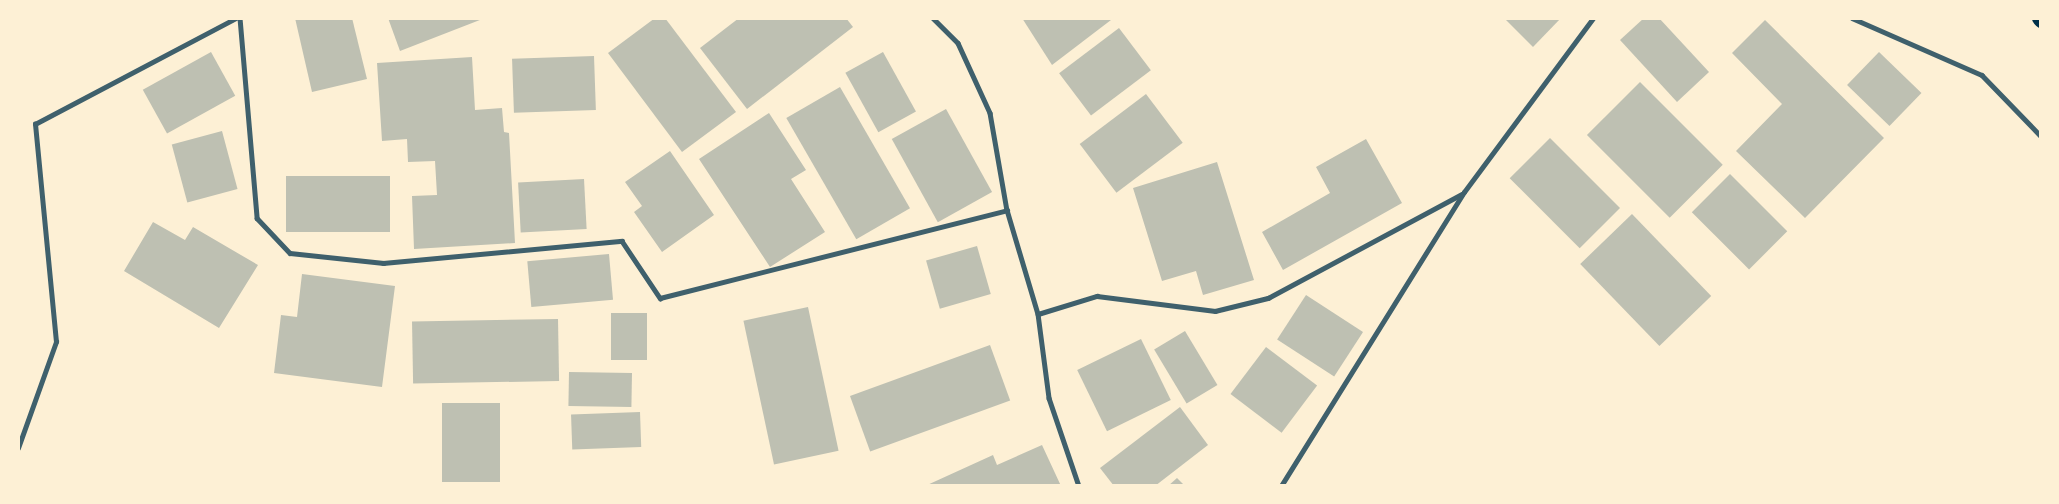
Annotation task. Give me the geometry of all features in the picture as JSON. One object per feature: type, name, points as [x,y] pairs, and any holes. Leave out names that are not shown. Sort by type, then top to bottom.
[{"type":"lane","points":[[18,448],[56,342],[35,124],[238,18],[257,218],[290,253],[383,263],[622,242],[660,298],[1007,210]]},
{"type":"lane","points":[[933,18],[958,43],[990,113],[1007,210],[1038,314],[1049,398],[1079,486]]},
{"type":"lane","points":[[1281,486],[1464,192],[1593,18]]},
{"type":"lane","points":[[1852,18],[1982,75],[2041,136]]},
{"type":"lane","points":[[1038,314],[1097,296],[1215,311],[1268,298],[1464,192]]},
{"type":"building","points":[[295,18],[352,18],[367,79],[312,92]]},
{"type":"building","points":[[388,18],[485,18],[400,51]]},
{"type":"building","points":[[655,18],[665,18],[736,112],[682,152],[608,53]]},
{"type":"building","points":[[739,18],[846,18],[853,27],[747,109],[700,48]]},
{"type":"building","points":[[1022,18],[1110,18],[1111,20],[1052,65]]},
{"type":"building","points":[[1504,18],[1561,18],[1533,47]]},
{"type":"building","points":[[1644,18],[1659,18],[1709,72],[1677,102],[1620,40]]},
{"type":"building","points":[[1765,20],[1884,138],[1805,218],[1736,151],[1782,104],[1732,53]]},
{"type":"building","points":[[1119,28],[1151,70],[1091,115],[1059,73]]},
{"type":"building","points":[[211,52],[235,96],[167,134],[143,90]]},
{"type":"building","points":[[883,52],[916,111],[878,132],[845,73]]},
{"type":"building","points":[[1879,52],[1921,93],[1889,126],[1847,85]]},
{"type":"building","points":[[594,56],[596,110],[514,113],[512,59]]},
{"type":"building","points":[[472,57],[475,110],[502,108],[504,132],[509,133],[515,243],[414,249],[412,196],[437,195],[435,161],[408,162],[407,139],[382,141],[377,63]]},
{"type":"building","points":[[1640,82],[1723,165],[1670,218],[1587,135]]},
{"type":"building","points":[[840,87],[910,208],[856,239],[786,118]]},
{"type":"building","points":[[1146,94],[1183,143],[1116,193],[1080,144]]},
{"type":"building","points":[[946,109],[992,192],[938,222],[892,139]]},
{"type":"building","points":[[769,113],[806,170],[791,179],[825,232],[770,267],[699,159]]},
{"type":"building","points":[[222,131],[238,189],[187,202],[172,144]]},
{"type":"building","points":[[1550,138],[1620,208],[1580,248],[1510,178]]},
{"type":"building","points":[[1366,139],[1402,203],[1283,270],[1262,232],[1330,193],[1316,167]]},
{"type":"building","points":[[670,151],[714,215],[662,252],[634,212],[642,206],[625,182]]},
{"type":"building","points":[[1217,162],[1254,280],[1203,295],[1196,271],[1162,281],[1133,188]]},
{"type":"building","points":[[1730,174],[1787,231],[1749,269],[1692,212]]},
{"type":"building","points":[[286,176],[390,176],[390,232],[286,232]]},
{"type":"building","points":[[584,179],[587,229],[521,232],[518,182]]},
{"type":"building","points":[[1632,214],[1711,296],[1659,346],[1580,264]]},
{"type":"building","points":[[153,222],[185,240],[193,227],[258,265],[219,328],[124,271]]},
{"type":"building","points":[[977,246],[991,294],[940,309],[926,261]]},
{"type":"building","points":[[609,254],[613,300],[531,307],[527,261]]},
{"type":"building","points":[[302,274],[395,286],[382,387],[274,373],[281,315],[297,317]]},
{"type":"building","points":[[1306,295],[1363,332],[1334,376],[1277,339]]},
{"type":"building","points":[[808,307],[839,451],[774,465],[743,321]]},
{"type":"building","points":[[611,313],[647,313],[647,360],[611,360]]},
{"type":"building","points":[[558,319],[559,381],[413,384],[412,322]]},
{"type":"building","points":[[1185,331],[1217,385],[1187,404],[1154,350]]},
{"type":"building","points":[[1141,339],[1171,400],[1107,431],[1077,370]]},
{"type":"building","points":[[990,345],[1010,400],[870,451],[850,396]]},
{"type":"building","points":[[1266,347],[1317,386],[1282,433],[1230,394]]},
{"type":"building","points":[[569,372],[632,373],[631,407],[568,406]]},
{"type":"building","points":[[442,403],[500,403],[500,482],[442,482]]},
{"type":"building","points":[[1180,407],[1208,445],[1155,486],[1114,486],[1100,468]]},
{"type":"building","points":[[640,412],[641,447],[572,449],[571,414]]},
{"type":"building","points":[[1042,445],[1061,486],[925,486],[993,455],[997,465]]},
{"type":"building","points":[[1177,478],[1185,486],[1168,486]]}]
